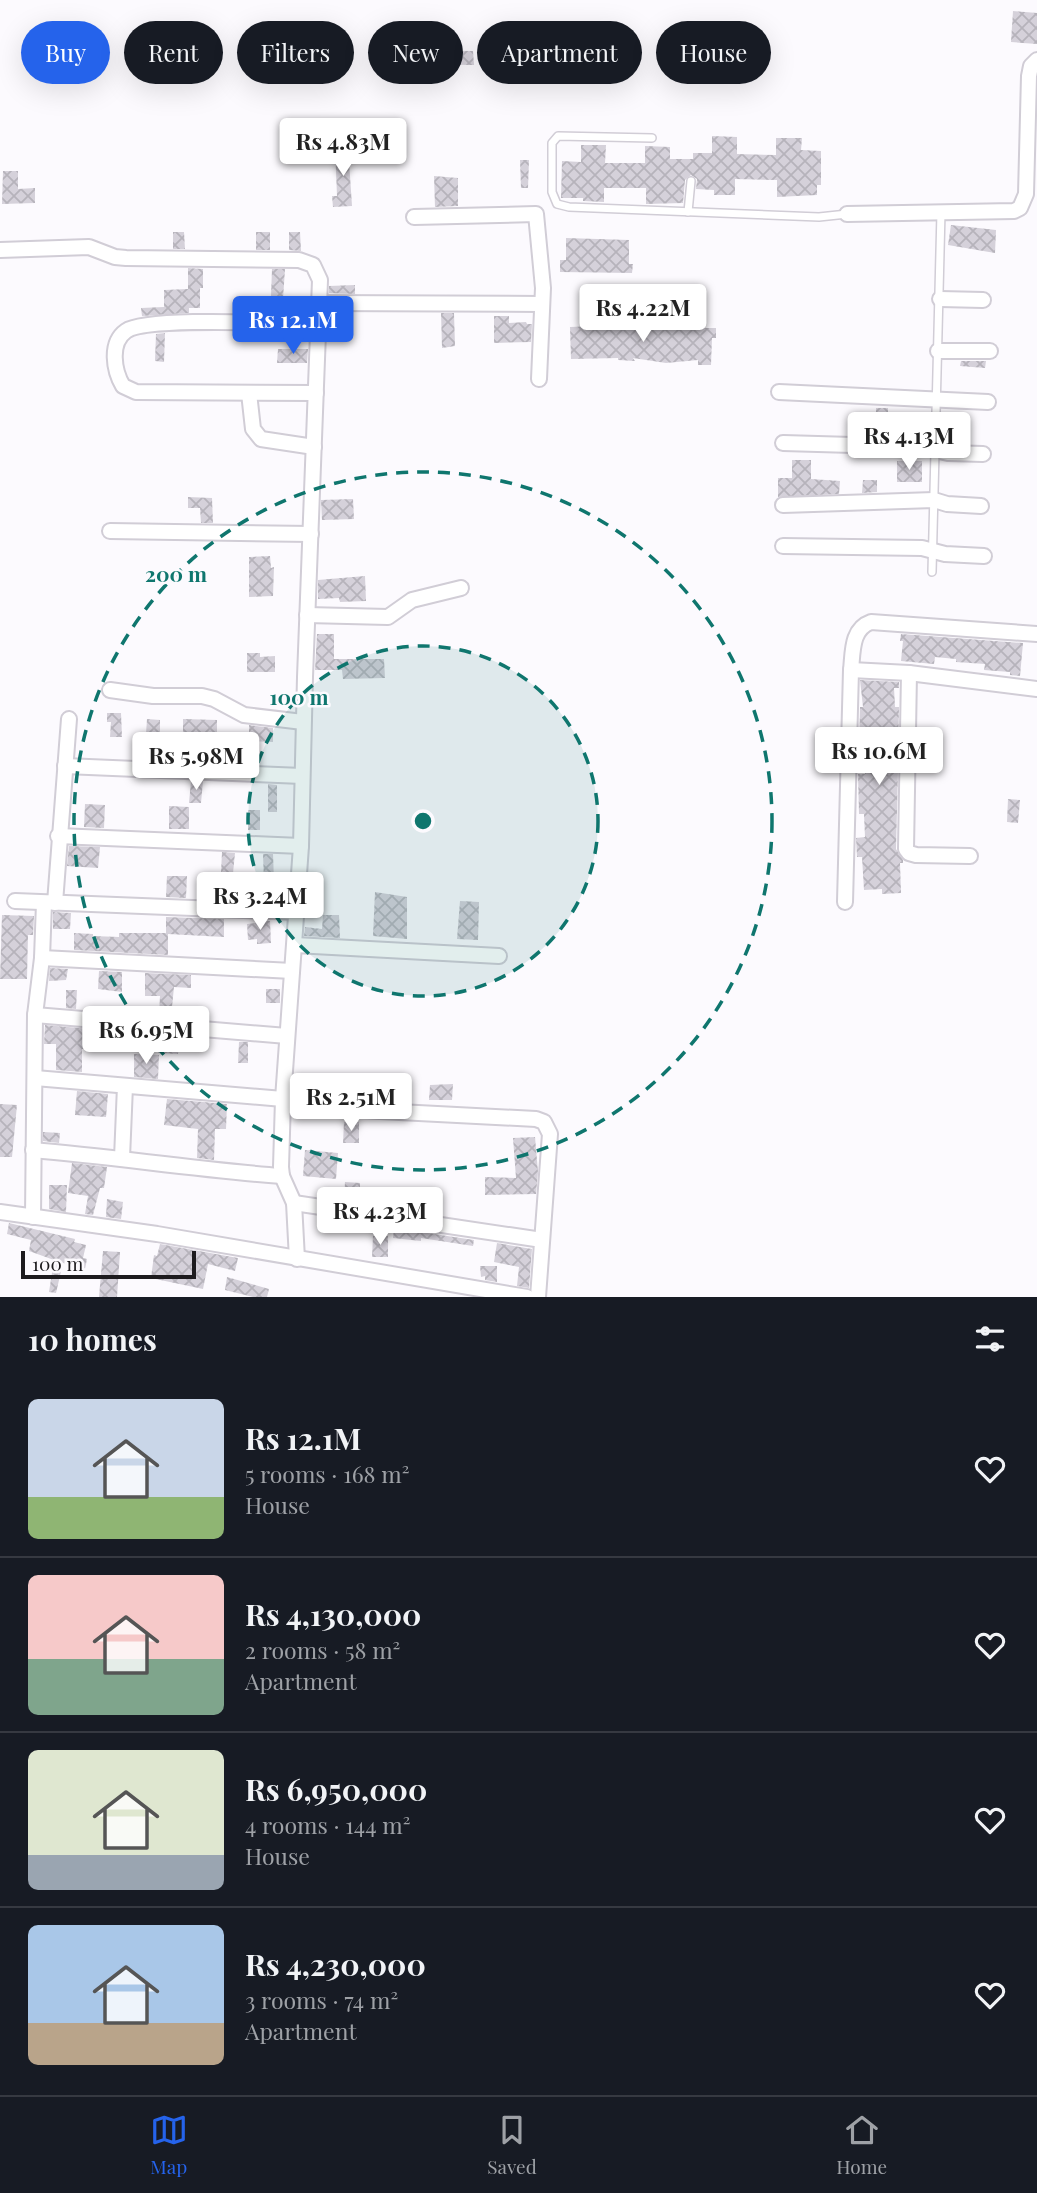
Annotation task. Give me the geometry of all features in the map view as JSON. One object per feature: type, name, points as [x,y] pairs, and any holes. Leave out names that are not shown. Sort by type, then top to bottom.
[{"type":"street","points":[[847,214],[1014,211],[1020,208],[1026,194],[1029,76],[1031,65],[1037,60]]},
{"type":"street","points":[[414,217],[536,214],[542,304],[539,379]]},
{"type":"street","points":[[0,250],[89,247],[115,257],[126,258],[299,260],[313,265],[320,280],[303,722],[301,846],[283,1102],[282,1177],[294,1203],[297,1259]]},
{"type":"street","points":[[940,299],[983,300]]},
{"type":"street","points":[[319,303],[542,304]]},
{"type":"street","points":[[316,393],[129,390],[123,386],[116,372],[115,360],[118,340],[132,328],[172,323],[318,324]]},
{"type":"street","points":[[938,351],[990,351]]},
{"type":"street","points":[[249,393],[253,429],[261,439],[314,447]]},
{"type":"street","points":[[779,393],[988,402]]},
{"type":"street","points":[[783,443],[922,447],[983,454]]},
{"type":"street","points":[[783,505],[934,500],[947,504],[981,506]]},
{"type":"street","points":[[110,531],[311,534]]},
{"type":"street","points":[[783,546],[933,550],[945,554],[984,556]]},
{"type":"street","points":[[307,615],[388,617],[412,600],[461,587]]},
{"type":"street","points":[[845,902],[850,670],[859,629],[871,622],[1037,634]]},
{"type":"street","points":[[850,670],[909,673],[1037,689]]},
{"type":"street","points":[[909,673],[906,849],[916,855],[970,856]]},
{"type":"street","points":[[110,691],[153,696],[202,696],[214,699],[244,716],[303,722]]},
{"type":"street","points":[[33,1217],[35,1015],[58,836],[69,719]]},
{"type":"street","points":[[65,766],[302,776]]},
{"type":"street","points":[[58,836],[301,846]]},
{"type":"street","points":[[15,901],[296,912]]},
{"type":"street","points":[[295,945],[499,956]]},
{"type":"street","points":[[42,958],[292,971]]},
{"type":"street","points":[[35,1015],[287,1036]]},
{"type":"street","points":[[34,1078],[283,1102],[536,1119],[544,1122],[550,1135],[538,1297]]},
{"type":"street","points":[[122,1157],[125,1086]]},
{"type":"street","points":[[33,1150],[122,1157],[213,1171],[282,1177]]},
{"type":"street","points":[[294,1203],[542,1240]]},
{"type":"street","points":[[0,1212],[157,1234],[527,1297]]},
{"type":"lane","points":[[652,138],[558,136],[552,143],[552,192],[557,204],[569,208],[819,217],[847,214]]},
{"type":"lane","points":[[688,212],[691,181]]},
{"type":"lane","points":[[932,572],[941,212]]},
{"type":"building","points":[[1013,11],[1037,13],[1037,44],[1011,42]]},
{"type":"building","points":[[463,51],[473,51],[474,65],[463,65]]},
{"type":"building","points":[[712,136],[737,137],[737,154],[776,155],[776,138],[802,138],[801,150],[821,151],[821,185],[817,185],[817,195],[777,197],[777,180],[735,179],[735,195],[714,195],[714,190],[696,189],[697,179],[691,175],[685,180],[683,203],[646,204],[646,188],[604,188],[604,202],[561,198],[562,161],[581,162],[581,145],[606,145],[605,163],[645,163],[645,146],[670,147],[670,159],[693,159],[693,153],[712,153]]},
{"type":"building","points":[[348,146],[352,206],[333,207],[332,196],[337,196],[335,147]]},
{"type":"building","points":[[520,160],[529,160],[528,188],[521,188]]},
{"type":"building","points":[[3,171],[18,171],[18,189],[35,188],[35,203],[2,204]]},
{"type":"building","points":[[434,176],[458,178],[458,206],[435,207]]},
{"type":"building","points":[[951,225],[996,230],[995,253],[948,245]]},
{"type":"building","points":[[173,232],[184,232],[185,249],[173,249]]},
{"type":"building","points":[[256,232],[270,232],[270,250],[256,250]]},
{"type":"building","points":[[289,232],[300,232],[301,251],[289,250]]},
{"type":"building","points":[[566,238],[629,240],[629,264],[633,264],[632,273],[560,272],[560,260],[566,260]]},
{"type":"building","points":[[188,268],[203,269],[200,308],[189,308],[189,313],[142,316],[141,308],[164,307],[164,290],[188,289]]},
{"type":"building","points":[[272,269],[285,269],[283,299],[306,298],[307,314],[260,313],[260,296],[271,296]]},
{"type":"building","points":[[355,285],[355,294],[329,293],[329,286]]},
{"type":"building","points":[[441,313],[454,313],[455,346],[442,348]]},
{"type":"building","points":[[494,316],[509,316],[509,323],[532,324],[531,342],[494,343]]},
{"type":"building","points":[[570,327],[716,328],[716,338],[712,338],[711,365],[698,365],[698,360],[666,363],[633,358],[635,361],[618,358],[571,359]]},
{"type":"building","points":[[165,333],[164,362],[155,361],[156,334]]},
{"type":"building","points":[[278,349],[308,349],[307,363],[277,363]]},
{"type":"building","points":[[961,361],[986,361],[985,368],[960,366]]},
{"type":"building","points":[[876,408],[888,408],[888,412],[925,412],[923,431],[876,431]]},
{"type":"building","points":[[792,460],[811,460],[811,479],[840,481],[839,494],[778,497],[778,478],[792,478]]},
{"type":"building","points":[[897,461],[922,461],[922,482],[897,482]]},
{"type":"building","points":[[863,480],[877,480],[877,492],[862,493]]},
{"type":"building","points":[[188,497],[212,498],[213,523],[201,523],[200,508],[188,508]]},
{"type":"building","points":[[353,499],[354,519],[322,520],[321,500]]},
{"type":"building","points":[[270,556],[271,568],[274,567],[273,596],[249,597],[249,557]]},
{"type":"building","points":[[365,576],[366,601],[318,599],[318,580]]},
{"type":"building","points":[[317,634],[334,634],[334,659],[384,659],[385,678],[343,679],[342,670],[315,670]]},
{"type":"building","points":[[901,634],[1023,643],[1020,676],[1010,675],[1010,672],[984,670],[985,664],[956,662],[956,659],[935,657],[934,664],[901,661]]},
{"type":"building","points":[[247,653],[260,653],[260,657],[275,656],[275,672],[247,672]]},
{"type":"building","points":[[860,680],[899,682],[899,688],[894,688],[895,707],[899,707],[898,753],[894,753],[895,771],[898,771],[896,849],[903,860],[903,863],[900,863],[901,893],[882,894],[882,889],[864,890],[862,857],[857,857],[856,838],[865,837],[864,814],[859,814],[858,774],[865,774],[865,749],[859,750],[860,707],[863,707]]},
{"type":"building","points":[[107,713],[121,713],[122,737],[110,737],[111,722],[107,722]]},
{"type":"building","points":[[147,719],[160,720],[160,735],[146,734]]},
{"type":"building","points":[[183,719],[217,720],[217,743],[183,742]]},
{"type":"building","points":[[249,725],[273,728],[273,742],[249,741]]},
{"type":"building","points":[[191,781],[203,781],[201,803],[189,803]]},
{"type":"building","points":[[268,784],[277,785],[277,812],[268,812]]},
{"type":"building","points":[[1008,799],[1020,800],[1018,823],[1007,822]]},
{"type":"building","points":[[85,804],[105,805],[104,828],[84,827]]},
{"type":"building","points":[[169,806],[189,807],[189,829],[169,829]]},
{"type":"building","points":[[248,810],[260,810],[260,830],[248,830]]},
{"type":"building","points":[[69,846],[100,847],[98,868],[67,866]]},
{"type":"building","points":[[222,852],[235,853],[233,873],[221,873]]},
{"type":"building","points":[[263,854],[273,854],[274,881],[264,882]]},
{"type":"building","points":[[167,876],[187,876],[186,898],[166,897]]},
{"type":"building","points":[[375,892],[407,897],[407,939],[373,936]]},
{"type":"building","points":[[460,901],[479,902],[478,940],[457,939]]},
{"type":"building","points":[[53,912],[71,913],[70,929],[53,929]]},
{"type":"building","points":[[2,915],[34,916],[33,935],[28,935],[27,979],[0,979]]},
{"type":"building","points":[[323,915],[339,915],[340,938],[304,936],[305,927],[322,929]]},
{"type":"building","points":[[166,917],[224,919],[224,937],[168,934],[168,955],[74,950],[74,933],[119,937],[119,933],[166,933]]},
{"type":"building","points":[[256,920],[270,921],[271,943],[257,944],[257,939],[248,940],[247,924],[256,923]]},
{"type":"building","points":[[50,968],[68,969],[66,980],[49,981]]},
{"type":"building","points":[[99,971],[122,972],[122,992],[98,989]]},
{"type":"building","points":[[145,973],[191,975],[191,988],[174,987],[171,1017],[159,1016],[160,996],[145,996]]},
{"type":"building","points":[[266,989],[280,989],[280,1003],[266,1003]]},
{"type":"building","points":[[66,990],[77,990],[76,1009],[66,1008]]},
{"type":"building","points":[[45,1025],[102,1030],[102,1049],[82,1049],[82,1072],[56,1070],[56,1044],[44,1044]]},
{"type":"building","points":[[159,1035],[179,1037],[178,1054],[158,1053]]},
{"type":"building","points":[[239,1042],[248,1042],[248,1063],[238,1063]]},
{"type":"building","points":[[134,1054],[159,1055],[158,1079],[134,1077]]},
{"type":"building","points":[[297,1074],[311,1074],[310,1092],[297,1091]]},
{"type":"building","points":[[367,1081],[397,1084],[394,1099],[368,1100]]},
{"type":"building","points":[[453,1084],[452,1100],[429,1100],[430,1085]]},
{"type":"building","points":[[77,1091],[108,1094],[106,1117],[75,1115]]},
{"type":"building","points":[[167,1099],[227,1104],[226,1129],[215,1129],[214,1160],[197,1158],[198,1129],[164,1125]]},
{"type":"building","points":[[0,1104],[17,1105],[12,1157],[0,1157]]},
{"type":"building","points":[[344,1122],[359,1122],[359,1143],[343,1143]]},
{"type":"building","points":[[43,1132],[60,1133],[59,1143],[43,1141]]},
{"type":"building","points":[[535,1137],[538,1172],[536,1194],[485,1195],[485,1177],[516,1178],[513,1138]]},
{"type":"building","points":[[305,1150],[338,1153],[336,1179],[303,1176]]},
{"type":"building","points":[[72,1163],[107,1167],[104,1188],[100,1188],[93,1215],[85,1214],[88,1196],[68,1193]]},
{"type":"building","points":[[345,1182],[360,1183],[360,1203],[344,1201]]},
{"type":"building","points":[[49,1185],[67,1185],[66,1212],[49,1209]]},
{"type":"building","points":[[399,1196],[426,1201],[424,1213],[397,1209]]},
{"type":"building","points":[[107,1199],[123,1202],[121,1219],[106,1217]]},
{"type":"building","points":[[9,1223],[75,1239],[74,1242],[86,1245],[83,1258],[87,1259],[85,1269],[63,1263],[56,1293],[49,1292],[54,1260],[29,1251],[31,1240],[7,1234]]},
{"type":"building","points":[[394,1228],[474,1240],[473,1246],[421,1238],[421,1241],[393,1238]]},
{"type":"building","points":[[373,1236],[388,1236],[388,1257],[372,1257]]},
{"type":"building","points":[[497,1243],[532,1249],[529,1288],[517,1286],[519,1267],[494,1262]]},
{"type":"building","points":[[160,1244],[238,1258],[235,1271],[208,1264],[203,1289],[151,1278],[154,1255],[157,1256]]},
{"type":"building","points":[[103,1251],[120,1252],[117,1297],[99,1297]]},
{"type":"building","points":[[480,1266],[497,1266],[497,1282],[485,1280],[485,1276],[481,1277]]},
{"type":"building","points":[[227,1277],[269,1289],[267,1297],[253,1297],[225,1290]]}]
